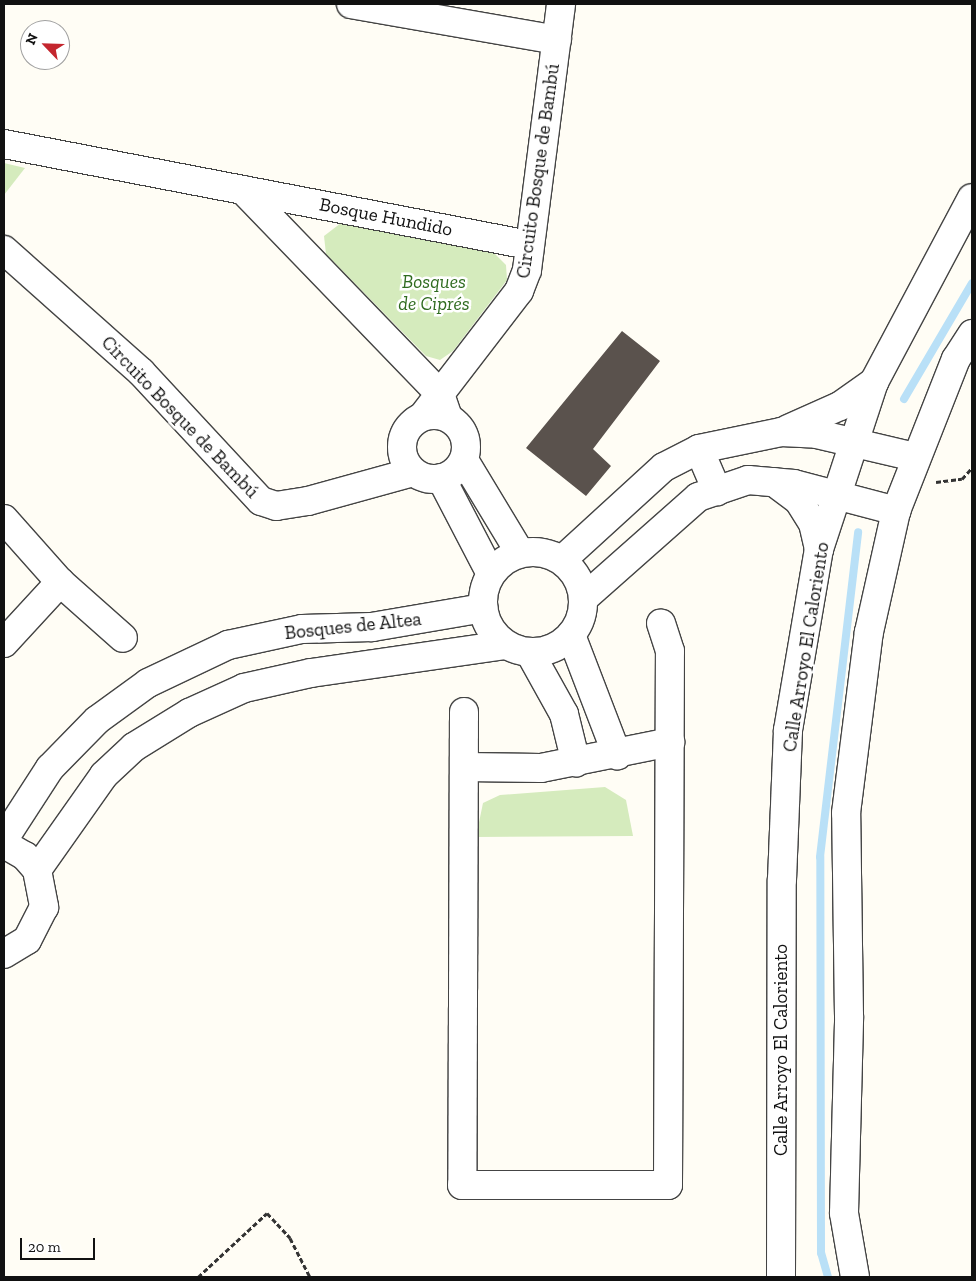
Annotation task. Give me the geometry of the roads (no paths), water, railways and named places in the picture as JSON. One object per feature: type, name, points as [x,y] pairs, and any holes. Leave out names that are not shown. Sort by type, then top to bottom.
[{"type":"street","name":"Circuito Bosque de Bambú","points":[[350,4],[557,40]]},
{"type":"street","name":"Circuito Bosque de Bambú","points":[[437,409],[519,291],[529,244],[561,4]]},
{"type":"street","name":"Bosque Hundido","points":[[4,144],[529,244]]},
{"type":"street","points":[[243,190],[437,409],[462,431],[464,460],[520,553]]},
{"type":"street","name":"Calle Arroyo El Caloriento","points":[[781,1277],[782,880],[788,730],[819,549],[874,382],[972,198]]},
{"type":"street","name":"Circuito Bosque de Bambú","points":[[4,250],[141,372],[261,500],[284,504],[374,484],[408,462]]},
{"type":"street","points":[[855,1277],[844,1213],[849,1016],[846,813],[870,632],[896,511],[915,457],[956,359],[972,334]]},
{"type":"street","points":[[562,560],[664,467],[699,449],[781,432],[840,406],[874,382]]},
{"type":"street","points":[[437,409],[406,430],[408,462],[441,478],[491,574],[483,608],[487,622],[518,649],[564,714],[576,763]]},
{"type":"street","points":[[781,432],[817,434],[915,457]]},
{"type":"street","points":[[699,449],[717,491]]},
{"type":"street","points":[[441,478],[464,460]]},
{"type":"street","points":[[584,598],[698,498],[748,480],[774,482],[896,511]]},
{"type":"street","points":[[774,482],[799,501],[813,523],[819,549]]},
{"type":"street","points":[[4,519],[60,582],[123,638]]},
{"type":"street","points":[[37,870],[104,775],[134,747],[189,713],[244,688],[311,673],[560,645],[579,624],[584,598],[581,583],[562,560],[542,552],[520,553],[491,574]]},
{"type":"street","points":[[4,643],[60,582]]},
{"type":"street","name":"Bosques de Altea","points":[[4,839],[50,768],[97,720],[148,683],[228,645],[302,628],[372,627],[483,608]]},
{"type":"street","points":[[464,712],[462,1185],[668,1185],[670,652],[661,623]]},
{"type":"street","points":[[571,635],[617,755]]},
{"type":"street","points":[[464,766],[541,768],[617,755],[670,742]]},
{"type":"street","points":[[4,844],[26,856],[37,870],[44,888],[38,925],[27,940],[4,954]]},
{"type":"waterway","points":[[904,399],[972,283]]},
{"type":"waterway","points":[[828,1277],[821,1253],[820,857],[858,532]]},
{"type":"park label","name":"Bosques de Ciprés","points":[[434,293]]}]
